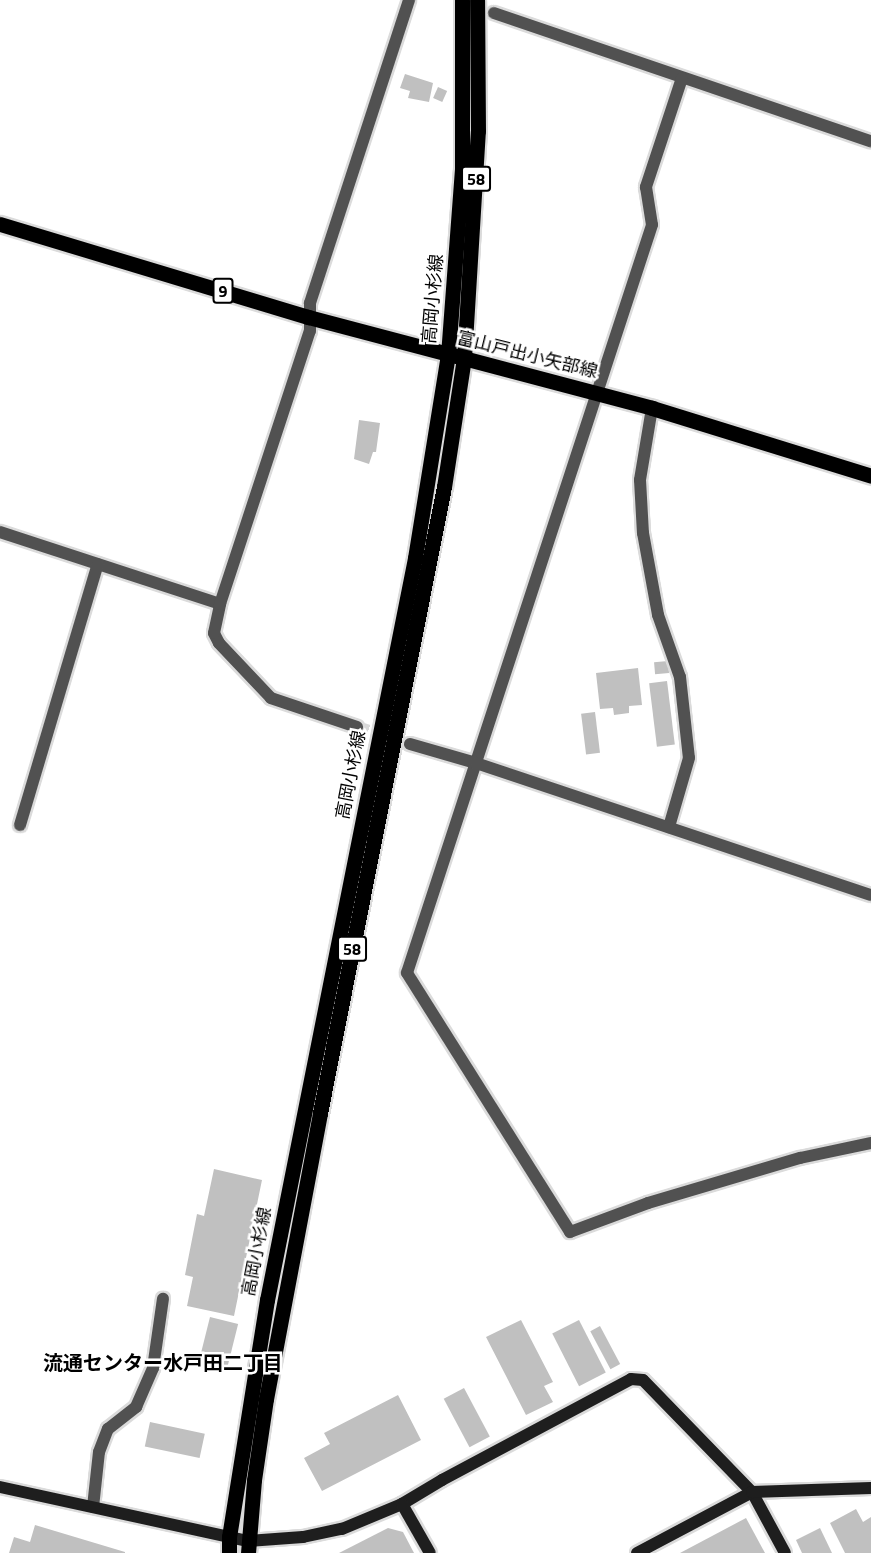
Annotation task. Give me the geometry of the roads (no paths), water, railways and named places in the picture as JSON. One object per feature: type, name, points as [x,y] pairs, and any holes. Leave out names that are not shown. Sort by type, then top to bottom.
[{"type":"main road","name":"高岡小杉線","points":[[229,1553],[229,1537],[267,1300],[415,558],[448,355],[462,169],[462,0]]},
{"type":"main road","name":"高岡小杉線","points":[[248,1547],[254,1480],[266,1399],[444,487],[464,358],[477,163],[477,0]]},
{"type":"main road","name":"富山戸出小矢部線","points":[[0,224],[448,355],[599,392],[871,476]]},
{"type":"street","points":[[357,727],[271,698],[219,643],[214,633],[220,604],[310,331],[310,303],[409,0]]},
{"type":"street","points":[[494,13],[871,141]]},
{"type":"street","points":[[682,78],[646,187],[652,225],[407,973],[570,1232],[648,1203],[800,1158],[871,1143]]},
{"type":"street","points":[[652,408],[640,480],[642,533],[658,615],[680,677],[689,758],[669,827]]},
{"type":"street","points":[[0,532],[220,604]]},
{"type":"street","points":[[20,825],[98,564]]},
{"type":"street","points":[[410,744],[871,895]]},
{"type":"street","points":[[93,1507],[99,1452],[108,1429],[136,1407],[153,1368],[163,1299]]},
{"type":"street","points":[[0,1487],[229,1537],[248,1547],[342,1529],[402,1504],[442,1480],[631,1379],[643,1380],[649,1383],[752,1492],[785,1553]]},
{"type":"street","points":[[637,1553],[752,1492],[871,1488]]},
{"type":"street","points":[[402,1504],[430,1553]]},
{"type":"tunnel","points":[[357,727],[410,744]]},
{"type":"district","name":"流通センター水戸田二丁目","points":[[163,1362]]}]
